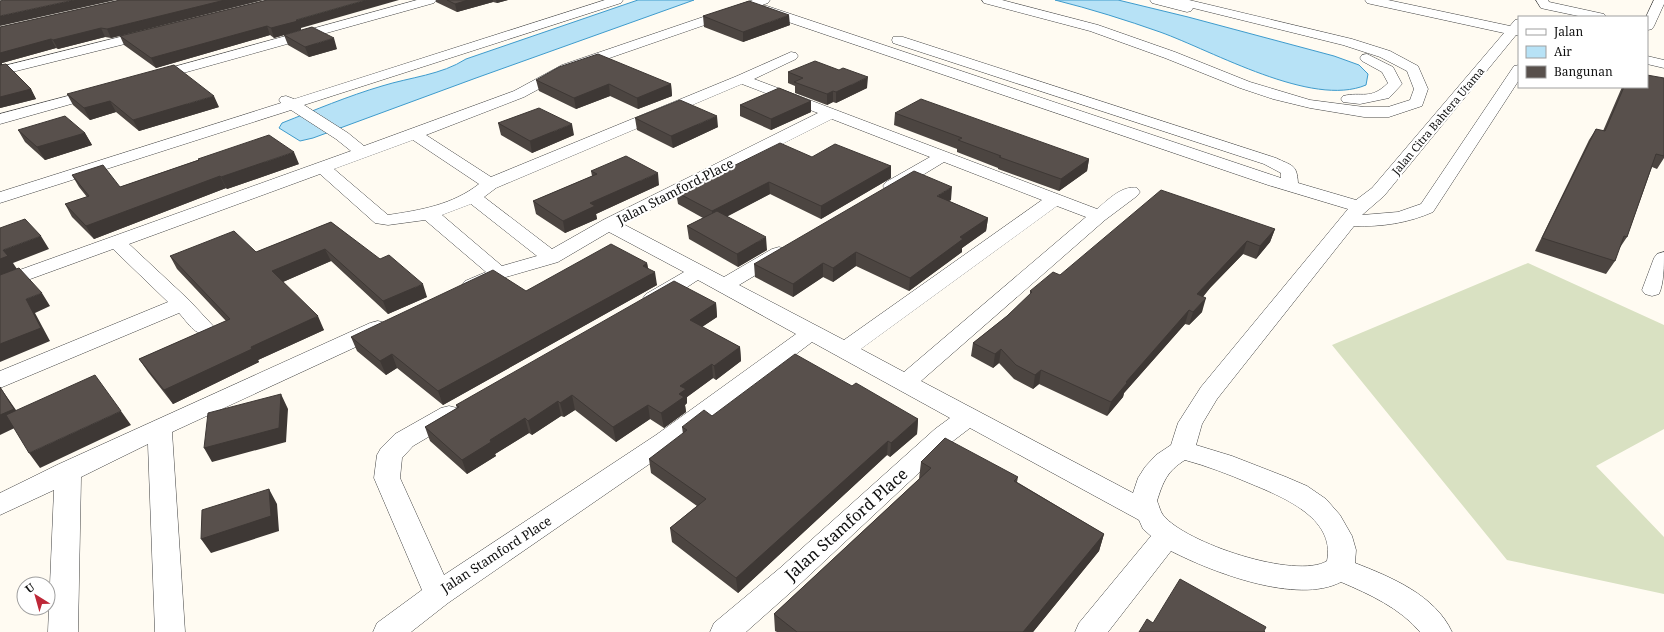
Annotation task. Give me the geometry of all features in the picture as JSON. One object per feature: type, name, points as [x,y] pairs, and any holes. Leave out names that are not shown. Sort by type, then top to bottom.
[{"type":"street","points":[[138,81],[408,2],[430,0]]},
{"type":"street","points":[[0,284],[482,109],[518,94],[566,68],[741,2],[764,0]]},
{"type":"street","points":[[776,0],[860,27]]},
{"type":"street","points":[[988,0],[1094,28],[1164,52],[1245,86],[1304,103],[1364,112],[1389,112],[1417,104],[1422,89],[1413,69],[1385,54],[1347,42],[1174,0]]},
{"type":"street","points":[[1019,0],[1145,37],[1250,77],[1314,95],[1339,99],[1360,100],[1384,95],[1395,84],[1388,70],[1368,58],[1341,48],[1156,0]]},
{"type":"street","points":[[1371,0],[1517,27]]},
{"type":"street","points":[[1420,0],[1517,27]]},
{"type":"street","points":[[1651,27],[1660,0]]},
{"type":"street","points":[[0,198],[294,105],[601,2]]},
{"type":"street","points":[[741,2],[1290,186],[1354,214],[1381,221],[1413,215],[1427,208],[1518,71]]},
{"type":"street","points":[[1539,16],[1543,3],[1596,16]]},
{"type":"street","name":"Jalan Citra Bahtera Utama","points":[[1182,450],[1190,423],[1209,393],[1354,214],[1378,192],[1517,27]]},
{"type":"street","points":[[0,71],[160,31]]},
{"type":"street","points":[[882,35],[1270,160],[1290,171],[1290,186]]},
{"type":"street","points":[[1648,48],[1664,51]]},
{"type":"street","points":[[323,168],[381,219],[397,220],[429,214],[473,197],[490,184],[742,79],[791,56]]},
{"type":"street","points":[[1648,60],[1664,64]]},
{"type":"street","points":[[742,79],[1099,216]]},
{"type":"street","points":[[0,119],[107,89]]},
{"type":"street","points":[[0,190],[294,105],[342,136],[363,153]]},
{"type":"street","name":"Jalan Stamford Place","points":[[609,224],[831,113]]},
{"type":"street","points":[[415,134],[490,184]]},
{"type":"street","points":[[874,196],[943,156]]},
{"type":"street","points":[[905,383],[1099,216],[1131,192]]},
{"type":"street","points":[[473,197],[551,258]]},
{"type":"street","points":[[844,351],[1055,199]]},
{"type":"street","points":[[429,214],[499,272]]},
{"type":"street","points":[[456,292],[499,272],[551,258],[609,224]]},
{"type":"street","name":"Jalan Stamford Place","points":[[609,224],[1146,512],[1154,524],[1192,550],[1212,559],[1245,570],[1278,576],[1325,576],[1338,568]]},
{"type":"street","points":[[116,242],[182,304],[205,329]]},
{"type":"street","points":[[723,286],[792,245]]},
{"type":"street","points":[[1652,290],[1663,263]]},
{"type":"street","points":[[637,307],[698,272]]},
{"type":"street","points":[[0,380],[182,304]]},
{"type":"street","points":[[0,505],[160,428],[398,319]]},
{"type":"street","name":"Jalan Stamford Place","points":[[466,405],[404,440],[390,455],[387,478],[438,594],[665,441],[811,333]]},
{"type":"street","name":"Jalan Stamford Place","points":[[725,632],[790,576],[944,435],[968,417]]},
{"type":"street","points":[[160,428],[170,632]]},
{"type":"street","points":[[1146,512],[1142,499],[1145,485],[1160,465],[1171,455],[1182,450],[1206,456],[1290,489],[1318,507],[1331,525],[1342,546],[1342,557],[1338,568],[1385,589],[1408,603],[1433,624],[1437,632]]},
{"type":"street","points":[[63,632],[68,471]]},
{"type":"street","points":[[1090,632],[1168,535]]},
{"type":"street","points":[[388,632],[438,594]]},
{"type":"green space","points":[[1528,263],[1664,325],[1664,429],[1596,466],[1664,537],[1664,594],[1507,560],[1332,345]]},
{"type":"water","points":[[638,0],[694,0],[313,138],[300,141],[279,128],[282,123],[357,94],[446,69],[466,59]]},
{"type":"water","points":[[1055,0],[1118,0],[1334,56],[1359,65],[1368,74],[1366,85],[1344,90],[1318,89],[1291,83],[1234,63],[1160,32]]},
{"type":"building","points":[[74,0],[0,16],[0,1]]},
{"type":"building","points":[[120,0],[225,0],[107,29],[101,28],[53,40],[51,39],[0,53],[0,27]]},
{"type":"building","points":[[267,0],[366,0],[296,20],[298,21],[271,28],[267,26],[151,58],[120,36]]},
{"type":"building","points":[[447,0],[468,0],[455,4]]},
{"type":"building","points":[[749,1],[789,15],[743,32],[703,16]]},
{"type":"building","points":[[312,27],[334,38],[305,47],[284,35]]},
{"type":"building","points":[[598,54],[671,84],[637,98],[609,84],[574,98],[536,80],[559,67]]},
{"type":"building","points":[[815,61],[839,70],[843,68],[868,77],[836,92],[833,91],[827,94],[794,82],[803,78],[788,72]]},
{"type":"building","points":[[6,64],[31,89],[0,97],[0,65]]},
{"type":"building","points":[[174,65],[214,96],[133,120],[110,101],[84,108],[67,94]]},
{"type":"building","points":[[1648,75],[1664,78],[1664,156],[1656,154],[1627,237],[1624,236],[1615,261],[1542,238],[1596,129],[1605,131],[1624,88],[1648,88]]},
{"type":"building","points":[[779,88],[811,101],[771,119],[740,105]]},
{"type":"building","points":[[921,99],[1089,159],[1061,179],[999,157],[1001,156],[958,140],[962,138],[895,113]]},
{"type":"building","points":[[680,100],[717,116],[671,136],[635,118]]},
{"type":"building","points":[[539,108],[572,124],[530,141],[498,123]]},
{"type":"building","points":[[65,116],[85,133],[37,147],[18,130]]},
{"type":"building","points":[[269,135],[294,152],[221,177],[220,176],[86,226],[65,204],[89,196],[72,175],[103,165],[120,187]]},
{"type":"building","points":[[780,143],[812,157],[835,144],[891,166],[821,206],[769,182],[712,211],[676,192],[705,178],[707,179]]},
{"type":"building","points":[[626,156],[658,173],[590,203],[595,206],[563,221],[533,201],[597,174],[591,171]]},
{"type":"building","points":[[914,171],[952,187],[937,196],[988,218],[960,237],[963,239],[910,278],[856,252],[833,268],[823,263],[793,284],[754,264]]},
{"type":"building","points":[[1161,190],[1275,229],[1260,246],[1247,241],[1197,294],[1206,298],[1193,312],[1189,310],[1126,382],[1127,383],[1111,402],[1041,370],[1035,375],[1016,365],[1001,349],[995,354],[973,343],[1007,316],[1032,292],[1030,291],[1053,272],[1060,275]]},
{"type":"building","points":[[717,211],[766,237],[737,254],[687,226]]},
{"type":"building","points":[[25,219],[41,236],[3,250],[8,256],[0,259],[0,228]]},
{"type":"building","points":[[331,222],[380,259],[389,255],[423,284],[383,301],[325,249],[272,271],[318,316],[164,390],[139,359],[230,319],[170,256],[234,231],[256,252]]},
{"type":"building","points":[[611,244],[647,263],[643,266],[655,272],[438,391],[392,354],[380,361],[351,337],[493,270],[526,291]]},
{"type":"building","points":[[19,268],[42,293],[26,299],[41,328],[0,344],[0,275]]},
{"type":"building","points":[[674,281],[716,303],[690,320],[740,347],[714,366],[712,364],[680,386],[686,389],[679,394],[684,397],[661,413],[648,405],[613,427],[572,395],[560,403],[558,401],[528,421],[525,418],[462,460],[425,427],[459,407],[456,405]]},
{"type":"building","points":[[795,354],[852,386],[856,383],[918,419],[891,443],[888,441],[736,578],[670,528],[706,499],[649,459],[687,430],[682,427],[704,410],[712,416]]},
{"type":"building","points":[[95,375],[121,411],[29,453],[6,415]]},
{"type":"building","points":[[0,387],[14,409],[0,415]]},
{"type":"building","points":[[281,394],[279,428],[204,448],[208,413]]},
{"type":"building","points":[[945,438],[1018,477],[1014,481],[1104,534],[1023,632],[797,632],[774,614],[931,468],[921,462]]},
{"type":"building","points":[[269,489],[271,516],[201,539],[202,510]]},
{"type":"building","points":[[1180,579],[1266,627],[1265,632],[1139,632],[1147,619],[1153,623]]}]
